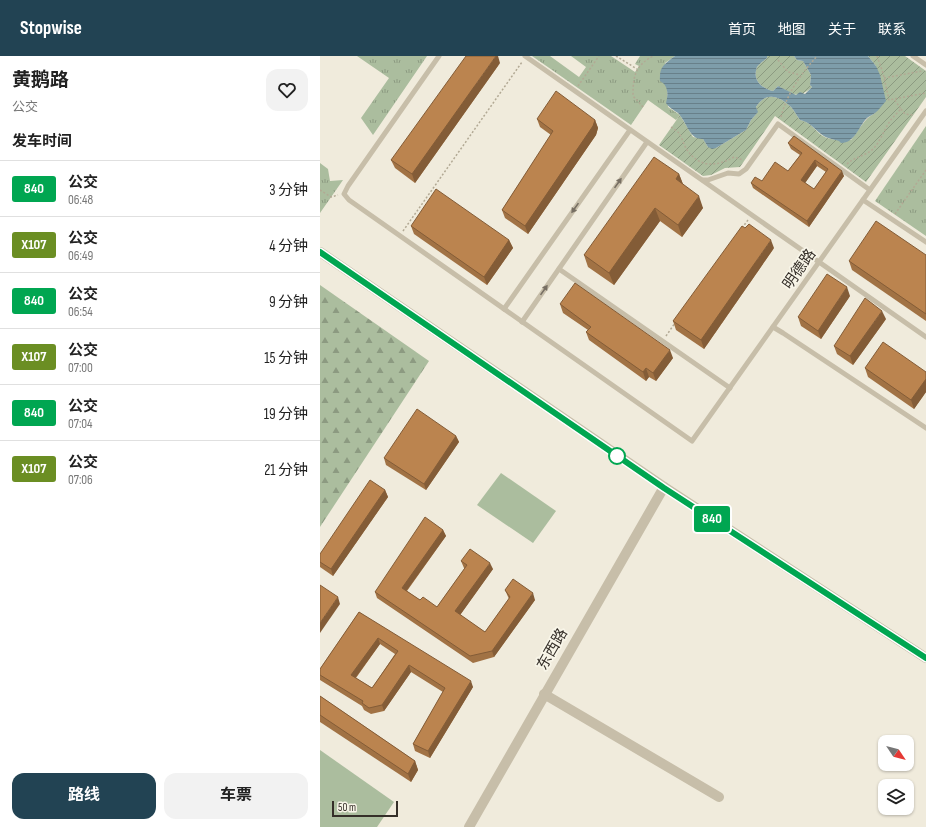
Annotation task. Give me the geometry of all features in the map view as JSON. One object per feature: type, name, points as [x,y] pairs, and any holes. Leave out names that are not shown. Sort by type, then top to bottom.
[{"type":"street","points":[[320,252],[664,488],[926,658]]},
{"type":"street","name":"东西路","points":[[469,827],[544,694],[664,488]]},
{"type":"street","points":[[544,694],[719,797]]},
{"type":"lane","points":[[439,56],[348,186],[344,194],[349,200],[522,322],[647,142]]},
{"type":"lane","points":[[526,56],[700,180],[926,337]]},
{"type":"lane","points":[[913,56],[926,68]]},
{"type":"lane","name":"明德路","points":[[522,322],[692,440],[926,111]]},
{"type":"lane","points":[[700,180],[708,180],[728,173],[739,174],[746,169],[778,124],[870,190]]},
{"type":"lane","points":[[504,309],[630,130]]},
{"type":"lane","points":[[863,200],[926,242]]},
{"type":"lane","points":[[559,269],[730,388]]},
{"type":"lane","points":[[773,327],[924,427],[926,420]]},
{"type":"path","points":[[400,236],[526,56]]},
{"type":"path","points":[[574,90],[599,56]]},
{"type":"path","points":[[616,56],[637,69]]},
{"type":"path","points":[[643,107],[633,96],[633,86],[637,69],[646,60],[653,56]]},
{"type":"path","points":[[778,124],[784,106],[800,75],[817,56]]},
{"type":"path","points":[[877,56],[889,100],[926,93]]},
{"type":"path","points":[[778,60],[788,72],[800,75]]},
{"type":"path","points":[[884,78],[926,68]]},
{"type":"path","points":[[894,99],[905,114],[913,115]]},
{"type":"path","points":[[842,169],[851,161],[873,149],[890,120],[901,109]]},
{"type":"path","points":[[671,127],[680,134],[688,151],[697,161],[708,165],[723,163],[734,157],[750,164]]},
{"type":"path","points":[[891,218],[926,170]]},
{"type":"path","points":[[320,190],[330,197],[344,194]]},
{"type":"path","points":[[742,228],[752,215]]},
{"type":"path","points":[[662,341],[676,322]]},
{"type":"green space","points":[[357,56],[427,56],[373,135],[361,118],[389,78]]},
{"type":"green space","points":[[532,56],[550,56],[579,77],[586,67],[571,56],[611,56],[635,72],[639,66],[635,64],[640,56],[675,56],[665,63],[665,83],[667,87],[668,107],[680,115],[676,120],[648,100],[631,125]]},
{"type":"green space","points":[[767,56],[794,56],[797,60],[803,61],[811,75],[810,85],[812,87],[799,95],[778,86],[773,91],[762,86],[757,80],[756,72],[757,67],[767,58]]},
{"type":"green space","points":[[868,56],[905,56],[926,71],[926,97],[866,182],[775,116],[740,167],[725,168],[711,175],[703,176],[659,145],[680,115],[693,137],[703,139],[708,147],[716,148],[746,130],[751,120],[757,113],[756,107],[760,102],[768,97],[782,100],[792,108],[800,120],[809,124],[823,136],[835,140],[851,140],[871,115],[875,113],[876,66]]},
{"type":"green space","points":[[926,126],[926,236],[875,201]]},
{"type":"green space","points":[[320,163],[328,169],[330,181],[343,180],[320,213]]},
{"type":"green space","points":[[320,285],[429,361],[320,527]]},
{"type":"green space","points":[[501,473],[556,511],[533,543],[477,505]]},
{"type":"green space","points":[[320,750],[394,802],[377,827],[320,827]]},
{"type":"water","points":[[675,56],[767,56],[767,58],[757,67],[756,76],[759,83],[765,88],[773,91],[778,86],[796,95],[800,92],[805,94],[812,87],[810,85],[811,75],[803,61],[797,60],[794,56],[868,56],[876,66],[880,75],[886,101],[874,114],[864,121],[856,134],[850,140],[841,143],[825,136],[809,124],[800,120],[791,107],[782,100],[768,97],[760,102],[756,107],[758,112],[751,120],[746,130],[712,149],[708,147],[703,139],[698,139],[691,134],[678,113],[670,108],[666,103],[667,91],[665,85],[660,81],[660,72],[663,66]]},
{"type":"building","points":[[466,56],[496,56],[412,174],[391,160]]},
{"type":"building","points":[[556,91],[595,120],[593,126],[525,226],[502,210],[553,131],[537,119]]},
{"type":"building","points":[[794,136],[842,171],[807,221],[751,183],[755,177],[762,181],[775,162],[788,171],[802,153],[788,143]],"holes":[[[815,160],[828,169],[814,189],[801,180]]]},
{"type":"building","points":[[654,157],[679,174],[676,179],[699,196],[678,225],[655,208],[609,273],[584,255]]},
{"type":"building","points":[[436,189],[509,240],[484,277],[411,226]]},
{"type":"building","points":[[876,221],[926,255],[926,314],[849,261]]},
{"type":"building","points":[[749,224],[771,240],[701,340],[673,321],[742,226],[745,228]]},
{"type":"building","points":[[827,274],[847,287],[818,331],[798,317]]},
{"type":"building","points":[[575,283],[670,350],[653,373],[646,368],[643,372],[586,332],[591,327],[560,304]]},
{"type":"building","points":[[865,298],[882,311],[850,356],[834,346]]},
{"type":"building","points":[[883,342],[926,372],[926,379],[911,400],[865,368]]},
{"type":"building","points":[[417,409],[456,436],[424,484],[384,458]]},
{"type":"building","points":[[370,480],[385,490],[331,569],[320,562],[320,554]]},
{"type":"building","points":[[425,517],[443,530],[402,588],[420,600],[423,597],[437,607],[467,565],[461,561],[470,549],[490,563],[455,611],[485,632],[510,597],[505,590],[513,579],[533,593],[492,651],[470,656],[375,592]]},
{"type":"building","points":[[320,585],[338,597],[320,623]]},
{"type":"building","points":[[359,612],[471,681],[428,751],[413,744],[445,688],[409,665],[382,705],[369,708],[362,703],[363,701],[320,675],[320,669]],"holes":[[[378,638],[398,651],[372,688],[351,675]]]},
{"type":"building","points":[[320,696],[415,761],[408,774],[320,715]]},
{"type":"bus line","name":"840","points":[[320,252],[664,488],[926,658]]}]
